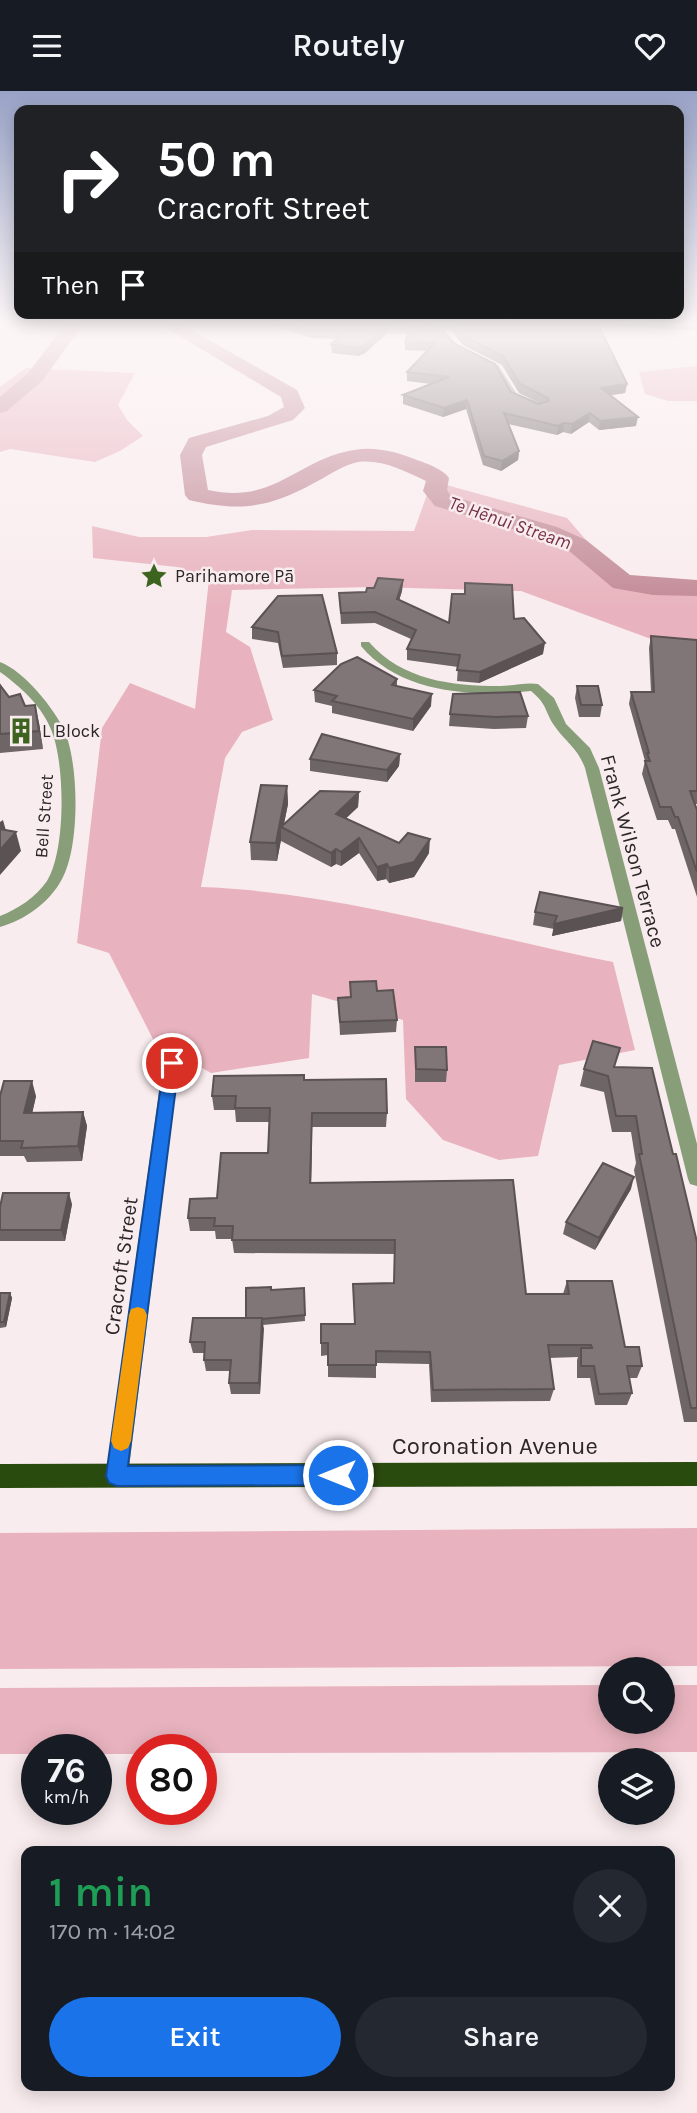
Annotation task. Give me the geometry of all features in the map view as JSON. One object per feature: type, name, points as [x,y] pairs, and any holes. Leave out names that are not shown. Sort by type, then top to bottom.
[{"type":"highway","name":"Coronation Avenue","points":[[0,1476],[697,1474]]},
{"type":"street","name":"Frank Wilson Terrace","points":[[365,644],[384,664],[400,674],[422,680],[477,690],[508,691],[534,687],[550,701],[561,725],[585,751],[697,1179]]},
{"type":"street","name":"Bell Street","points":[[0,666],[21,681],[43,705],[58,732],[67,757],[68,790],[62,859],[56,877],[27,909],[0,922]]},
{"type":"street","name":"Cracroft Street","points":[[117,1476],[172,1063]]},
{"type":"shaded area","points":[[0,418],[126,418],[143,436],[120,451],[95,462],[10,449],[0,452]]},
{"type":"shaded area","points":[[432,481],[567,518],[611,569],[629,578],[675,584],[697,583],[697,656],[521,591],[373,587],[232,590],[226,632],[250,647],[273,720],[242,732],[225,758],[201,887],[305,897],[357,906],[613,962],[635,1050],[559,1065],[538,1156],[499,1160],[443,1140],[406,1099],[403,1020],[312,994],[309,1058],[211,1073],[154,1041],[109,953],[77,943],[102,728],[130,683],[195,709],[209,579],[177,567],[93,558],[92,526],[139,537],[206,537],[252,530],[414,531]]},
{"type":"shaded area","points":[[697,1528],[697,1666],[675,1666],[675,1657],[598,1657],[598,1666],[0,1669],[0,1533]]},
{"type":"shaded area","points":[[598,1685],[598,1734],[675,1734],[675,1685],[697,1685],[697,1752],[675,1752],[675,1748],[598,1748],[598,1752],[217,1753],[217,1734],[126,1734],[126,1754],[112,1754],[112,1734],[21,1734],[21,1754],[0,1754],[0,1688]]},
{"type":"building","points":[[473,418],[506,418],[519,451],[502,461],[484,456]]},
{"type":"building","points":[[526,418],[581,418],[572,424],[564,423],[558,426]]},
{"type":"building","points":[[597,418],[625,418],[600,421]]},
{"type":"building","points":[[378,578],[403,580],[397,599],[449,623],[452,594],[465,594],[465,583],[512,585],[514,619],[524,618],[545,643],[480,672],[457,670],[460,655],[407,649],[416,630],[375,612],[341,613],[339,593],[366,592],[367,588],[374,588]]},
{"type":"building","points":[[322,595],[337,653],[282,656],[278,632],[252,627],[278,596]]},
{"type":"building","points":[[651,636],[697,640],[697,791],[690,791],[697,810],[697,872],[678,817],[675,817],[671,807],[660,807],[645,761],[650,761],[649,753],[631,692],[654,692]]},
{"type":"building","points":[[357,657],[397,679],[392,685],[432,694],[413,719],[332,701],[337,696],[314,690],[341,664]]},
{"type":"building","points":[[0,685],[9,697],[20,694],[25,706],[35,705],[39,731],[0,734]]},
{"type":"building","points":[[577,686],[598,686],[602,705],[581,705]]},
{"type":"building","points":[[520,692],[528,716],[450,714],[453,694]]},
{"type":"building","points":[[322,734],[400,754],[387,770],[310,759]]},
{"type":"building","points":[[261,785],[287,786],[276,843],[250,842]]},
{"type":"building","points":[[320,791],[359,792],[336,814],[399,843],[408,833],[430,839],[414,862],[389,868],[387,864],[377,867],[359,838],[341,852],[336,849],[331,853],[281,827]]},
{"type":"building","points":[[0,829],[16,832],[0,850]]},
{"type":"building","points":[[540,892],[623,908],[554,924],[557,916],[535,912]]},
{"type":"building","points":[[376,981],[377,991],[393,990],[397,1020],[340,1022],[338,998],[351,997],[350,982]]},
{"type":"building","points":[[593,1041],[620,1048],[614,1067],[652,1068],[697,1242],[697,1408],[691,1408],[639,1154],[642,1154],[636,1116],[616,1116],[608,1076],[584,1069]]},
{"type":"building","points":[[415,1047],[446,1047],[447,1070],[416,1069]]},
{"type":"building","points":[[304,1075],[304,1080],[386,1079],[387,1113],[312,1113],[310,1183],[513,1180],[526,1294],[569,1294],[567,1281],[612,1281],[625,1347],[639,1347],[642,1366],[627,1366],[632,1393],[599,1394],[594,1366],[581,1366],[581,1348],[592,1348],[591,1345],[548,1345],[554,1389],[433,1390],[430,1352],[376,1351],[376,1365],[328,1365],[328,1343],[321,1343],[321,1324],[355,1324],[353,1284],[394,1283],[395,1240],[232,1240],[233,1226],[214,1226],[215,1218],[188,1218],[190,1199],[217,1198],[221,1153],[268,1153],[270,1108],[235,1108],[236,1096],[212,1096],[214,1076]]},
{"type":"building","points":[[4,1081],[32,1081],[24,1113],[83,1112],[78,1146],[21,1148],[23,1141],[0,1141],[0,1096]]},
{"type":"building","points":[[603,1163],[634,1177],[599,1238],[566,1222]]},
{"type":"building","points":[[3,1193],[69,1193],[61,1230],[0,1230]]},
{"type":"building","points":[[271,1287],[271,1290],[304,1288],[305,1315],[246,1318],[246,1288]]},
{"type":"building","points":[[0,1293],[10,1293],[4,1322],[0,1322]]},
{"type":"building","points":[[193,1318],[262,1318],[259,1383],[229,1383],[231,1360],[204,1360],[205,1342],[190,1342]]},
{"type":"waterway","name":"Te Hēnui Stream","points":[[280,418],[197,443],[191,455],[197,495],[248,501],[275,494],[351,457],[366,455],[387,458],[409,464],[438,478],[435,491],[443,501],[548,532],[577,545],[622,582],[653,587],[697,588]]},
{"type":"slow traffic","points":[[121,1441],[138,1315]]},
{"type":"place","name":"Parihamore Pā","points":[[154,576]]},
{"type":"place","name":"L Block","points":[[21,731]]},
{"type":"route","points":[[172,1063],[117,1476],[338,1475]]}]
